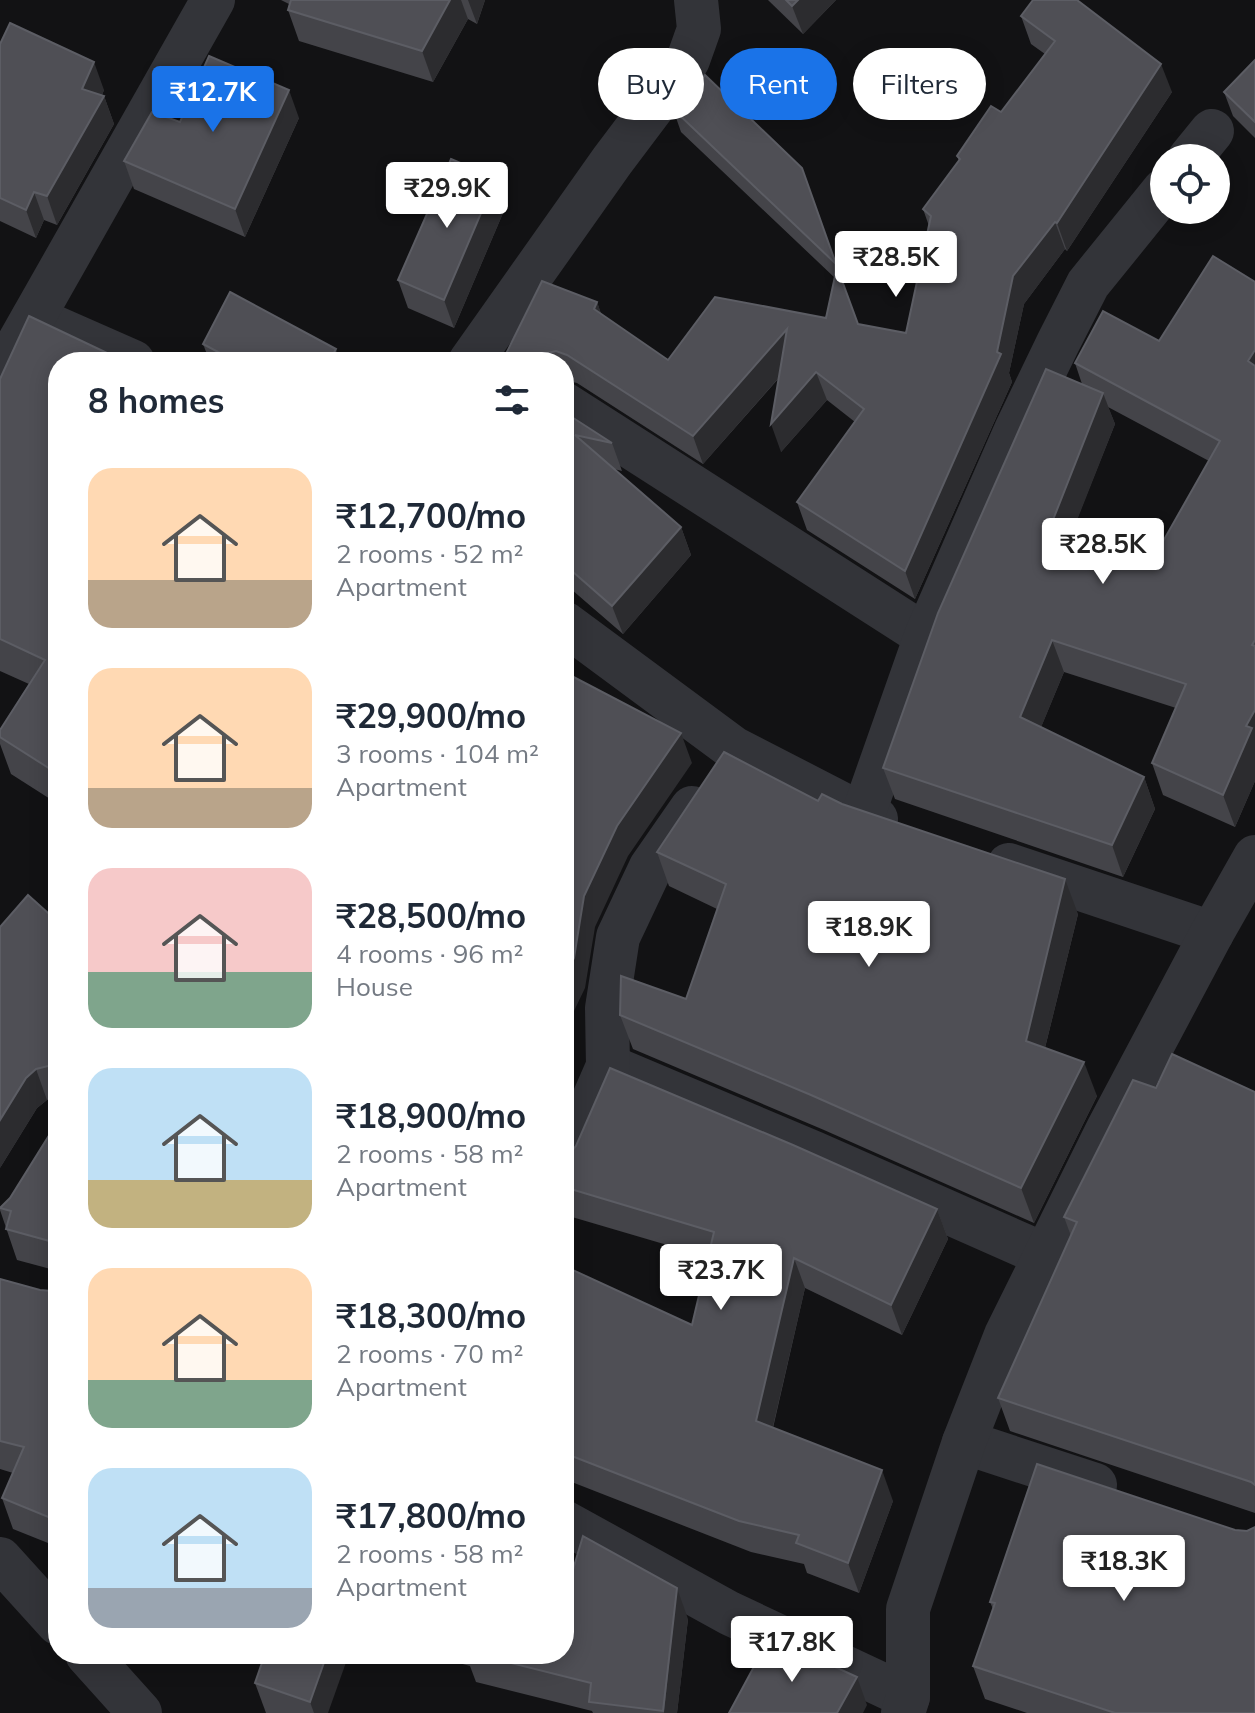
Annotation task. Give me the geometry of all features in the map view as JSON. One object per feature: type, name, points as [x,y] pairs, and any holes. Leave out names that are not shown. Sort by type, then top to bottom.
[{"type":"street","points":[[0,376],[213,0]]},
{"type":"street","points":[[487,352],[612,161],[688,60],[699,29],[696,0]]},
{"type":"street","points":[[863,815],[926,636],[1016,430],[1088,284],[1150,207]]},
{"type":"street","points":[[33,318],[110,352]]},
{"type":"street","points":[[574,410],[926,636]]},
{"type":"street","points":[[574,630],[733,748],[863,815],[915,833]]},
{"type":"street","points":[[574,1144],[608,1066],[607,1008],[618,937],[651,867],[733,748]]},
{"type":"street","points":[[970,852],[1212,933]]},
{"type":"street","points":[[574,1528],[906,1705],[908,1609],[964,1442],[1006,1335],[1108,1129],[1255,857]]},
{"type":"street","points":[[608,1066],[1045,1255]]},
{"type":"street","points":[[964,1442],[1139,1500]]},
{"type":"street","points":[[0,1559],[48,1612]]},
{"type":"street","points":[[96,1664],[140,1713]]},
{"type":"building","points":[[291,0],[450,0],[422,51],[288,10]]},
{"type":"building","points":[[1033,0],[1077,0],[1161,64],[1057,223],[1013,276],[997,352],[1001,354],[905,571],[797,502],[864,409],[816,372],[771,424],[787,329],[693,436],[574,360],[574,352],[507,352],[542,281],[597,302],[594,309],[668,360],[715,297],[826,318],[837,267],[858,324],[906,333],[931,216],[923,209],[960,159],[957,156],[981,120],[986,120],[991,106],[1001,112],[1055,41],[1021,16]]},
{"type":"building","points":[[10,23],[94,62],[82,89],[104,96],[47,196],[34,192],[26,210],[0,198],[0,44]]},
{"type":"building","points":[[209,56],[289,90],[235,209],[124,161],[152,112],[180,122]]},
{"type":"building","points":[[1255,60],[1255,122],[1224,92]]},
{"type":"building","points":[[704,76],[720,89],[720,120],[752,120],[802,168],[836,264],[685,120],[704,120]]},
{"type":"building","points":[[451,159],[496,178],[444,300],[398,280]]},
{"type":"building","points":[[1213,256],[1255,282],[1255,350],[1248,361],[1255,366],[1255,640],[1252,645],[1255,646],[1255,710],[1246,726],[1252,728],[1223,795],[1152,763],[1186,684],[1052,640],[1020,717],[1144,777],[1112,845],[883,768],[938,613],[1046,369],[1103,393],[1049,530],[1157,552],[1220,441],[1075,363],[1103,311],[1159,341]]},
{"type":"building","points":[[230,292],[336,349],[334,352],[218,352],[203,344]]},
{"type":"building","points":[[29,316],[105,352],[48,352],[48,768],[0,737],[0,730],[45,660],[0,639],[0,379]]},
{"type":"building","points":[[574,418],[612,443],[575,435],[681,527],[612,606],[574,573]]},
{"type":"building","points":[[574,677],[681,733],[617,826],[584,896],[574,958]]},
{"type":"building","points":[[724,752],[818,801],[822,794],[842,804],[1065,879],[1026,1041],[1084,1062],[1021,1188],[620,1015],[621,976],[686,999],[726,884],[657,852]]},
{"type":"building","points":[[28,895],[48,913],[48,1066],[36,1069],[26,1078],[0,1120],[0,927]]},
{"type":"building","points":[[1172,1054],[1255,1092],[1255,1485],[998,1398],[1077,1222],[1064,1217],[1133,1080],[1156,1088]]},
{"type":"building","points":[[610,1068],[937,1209],[891,1305],[794,1258],[756,1421],[882,1470],[848,1563],[796,1543],[799,1535],[739,1521],[574,1457],[574,1271],[692,1325],[714,1232],[574,1190],[576,1146]]},
{"type":"building","points":[[48,1137],[48,1241],[6,1229],[11,1211],[0,1208],[10,1198]]},
{"type":"building","points":[[0,1279],[48,1291],[48,1517],[2,1498],[24,1447],[0,1441]]},
{"type":"building","points":[[1037,1464],[1235,1530],[1247,1531],[1255,1527],[1255,1713],[1115,1713],[973,1666],[995,1603],[990,1602]]},
{"type":"building","points":[[583,1536],[677,1588],[663,1711],[589,1702],[591,1683],[515,1664],[574,1664],[574,1566]]},
{"type":"building","points":[[770,1637],[857,1677],[837,1713],[729,1713]]},
{"type":"building","points":[[262,1664],[323,1664],[310,1702],[255,1683]]}]
